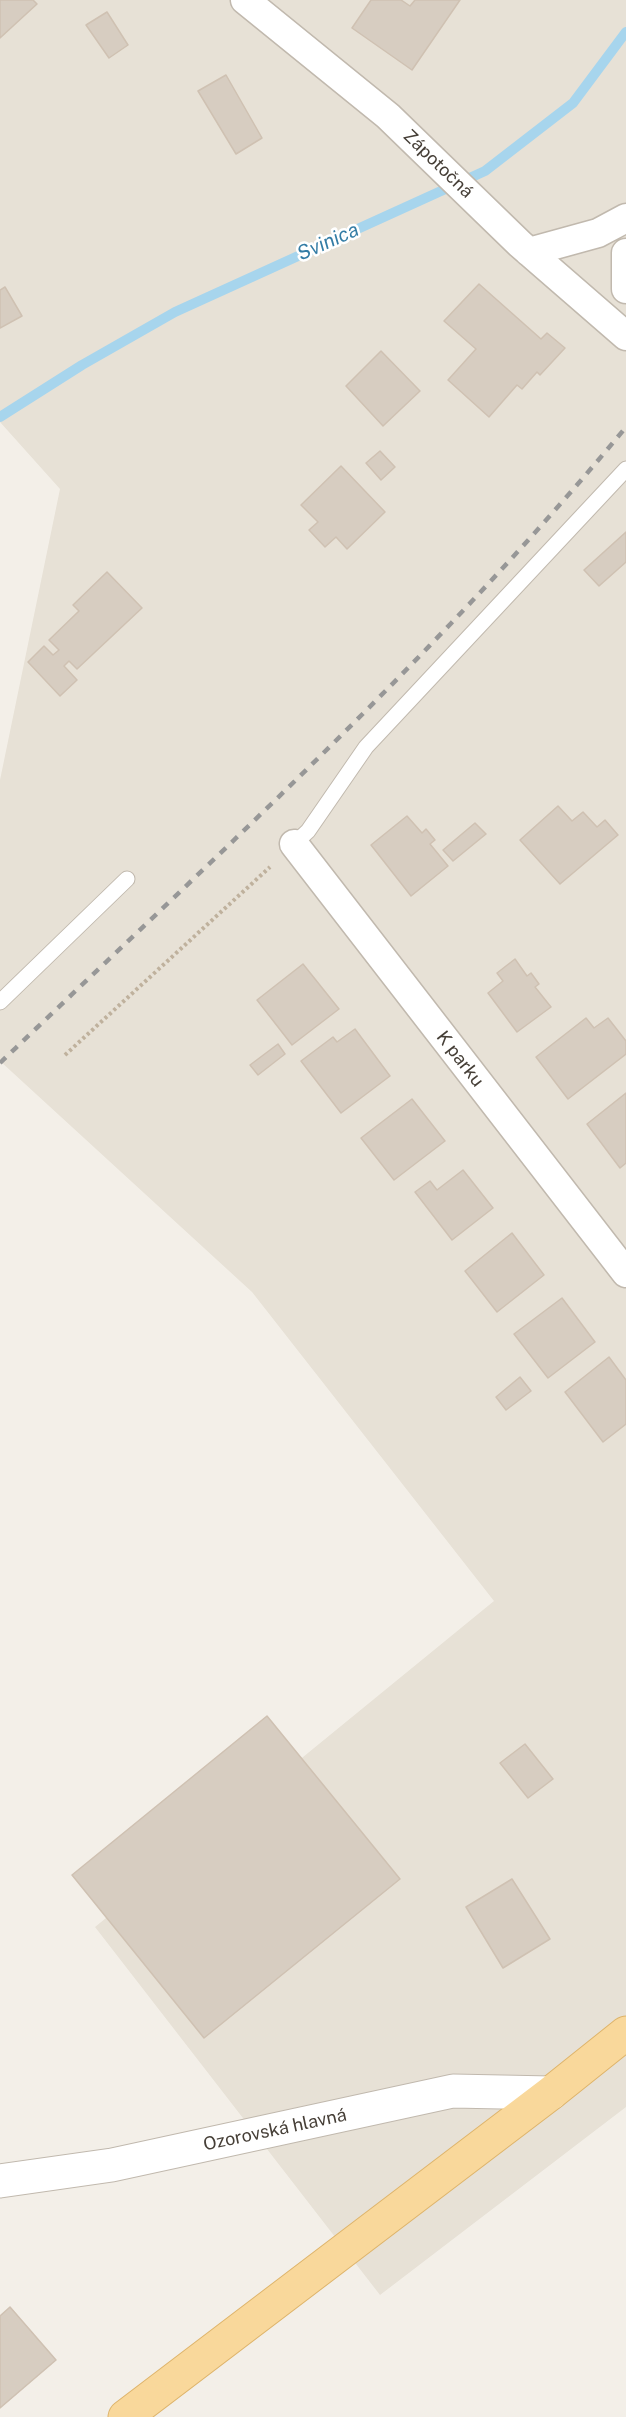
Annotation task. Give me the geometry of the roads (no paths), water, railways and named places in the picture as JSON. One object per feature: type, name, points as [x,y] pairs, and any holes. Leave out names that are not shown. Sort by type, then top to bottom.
[{"type":"main road","points":[[125,2417],[551,2093],[626,2032]]},
{"type":"street","name":"Zápotočná","points":[[245,0],[388,116],[525,248],[626,336]]},
{"type":"street","points":[[525,248],[598,233],[626,218]]},
{"type":"street","points":[[626,254],[626,289]]},
{"type":"street","name":"K parku","points":[[294,844],[626,1273]]},
{"type":"street","name":"Ozorovská hlavná","points":[[0,2181],[112,2165],[453,2091],[551,2093]]},
{"type":"lane","points":[[294,844],[308,831],[366,747],[626,469]]},
{"type":"lane","points":[[0,1002],[127,879]]},
{"type":"waterway","name":"Svinica","points":[[0,417],[82,365],[175,312],[485,171],[573,103],[626,32]]},
{"type":"railway","points":[[0,1063],[242,832],[401,675],[553,512],[626,427]]}]
